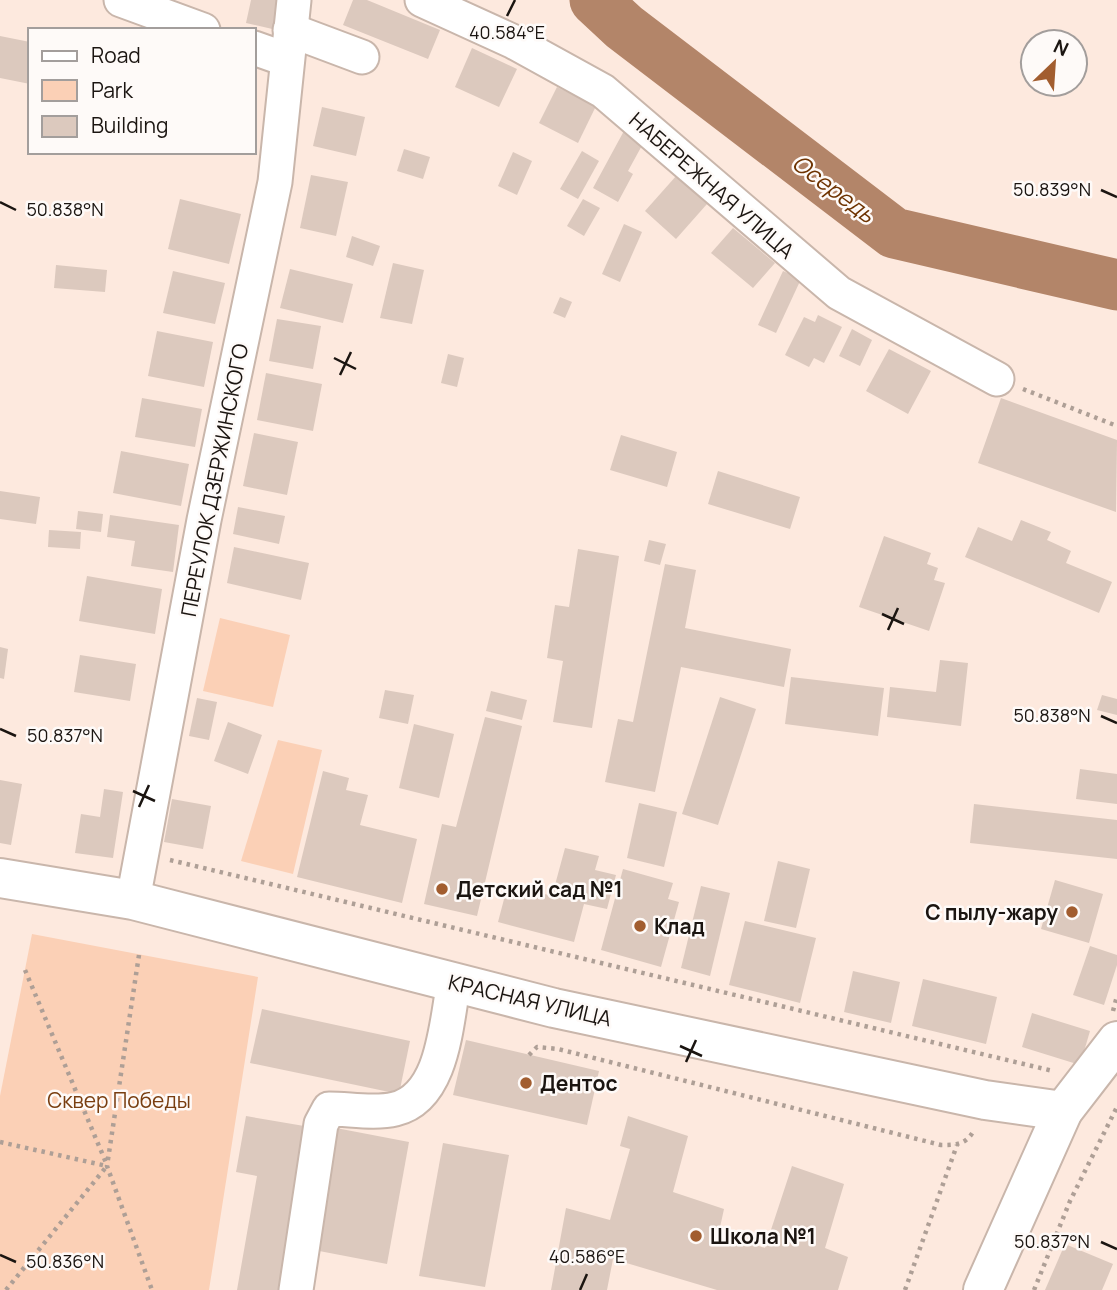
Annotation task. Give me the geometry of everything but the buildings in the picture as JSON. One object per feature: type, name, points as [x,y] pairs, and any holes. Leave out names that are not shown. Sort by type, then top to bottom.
[{"type":"main road","name":"КРАСНАЯ УЛИЦА","points":[[0,878],[133,900],[554,1008],[985,1100],[1063,1111]]},
{"type":"main road","points":[[983,1290],[1063,1111],[1113,1032]]},
{"type":"street","points":[[121,0],[198,28]]},
{"type":"street","name":"НАБЕРЕЖНАЯ УЛИЦА","points":[[422,0],[514,42],[603,91],[839,293],[997,379]]},
{"type":"street","points":[[256,47],[290,30],[362,57]]},
{"type":"street","name":"ПЕРЕУЛОК ДЗЕРЖИНСКОГО","points":[[133,900],[204,520],[275,182],[290,30]]},
{"type":"street","points":[[296,1290],[321,1124],[325,1116],[329,1109],[396,1109],[422,1093],[439,1057],[454,982]]},
{"type":"path","points":[[997,379],[1117,426]]},
{"type":"path","points":[[142,853],[1060,1073]]},
{"type":"path","points":[[6,1290],[107,1166],[139,955]]},
{"type":"path","points":[[25,970],[107,1166],[152,1290]]},
{"type":"path","points":[[1113,1032],[1117,996]]},
{"type":"path","points":[[529,1055],[537,1047],[558,1049],[941,1145],[957,1145],[968,1140],[981,1117],[996,1059]]},
{"type":"path","points":[[1034,1290],[1070,1201],[1117,1108]]},
{"type":"path","points":[[0,1142],[107,1166]]},
{"type":"path","points":[[905,1290],[957,1145]]},
{"type":"green space","points":[[220,618],[290,635],[273,707],[203,691]]},
{"type":"green space","points":[[278,740],[322,750],[293,874],[241,861]]},
{"type":"green space","name":"Сквер Победы","points":[[32,934],[258,977],[209,1290],[0,1290],[0,1096]]},
{"type":"waterway","name":"Осередь","points":[[595,0],[624,27],[894,233],[1117,285]]},
{"type":"place","name":"Детский сад №1","points":[[442,889]]},
{"type":"place","name":"С пылу-жару","points":[[1072,912]]},
{"type":"place","name":"Клад","points":[[640,926]]},
{"type":"place","name":"Дентос","points":[[526,1083]]},
{"type":"place","name":"Школа №1","points":[[696,1236]]}]
